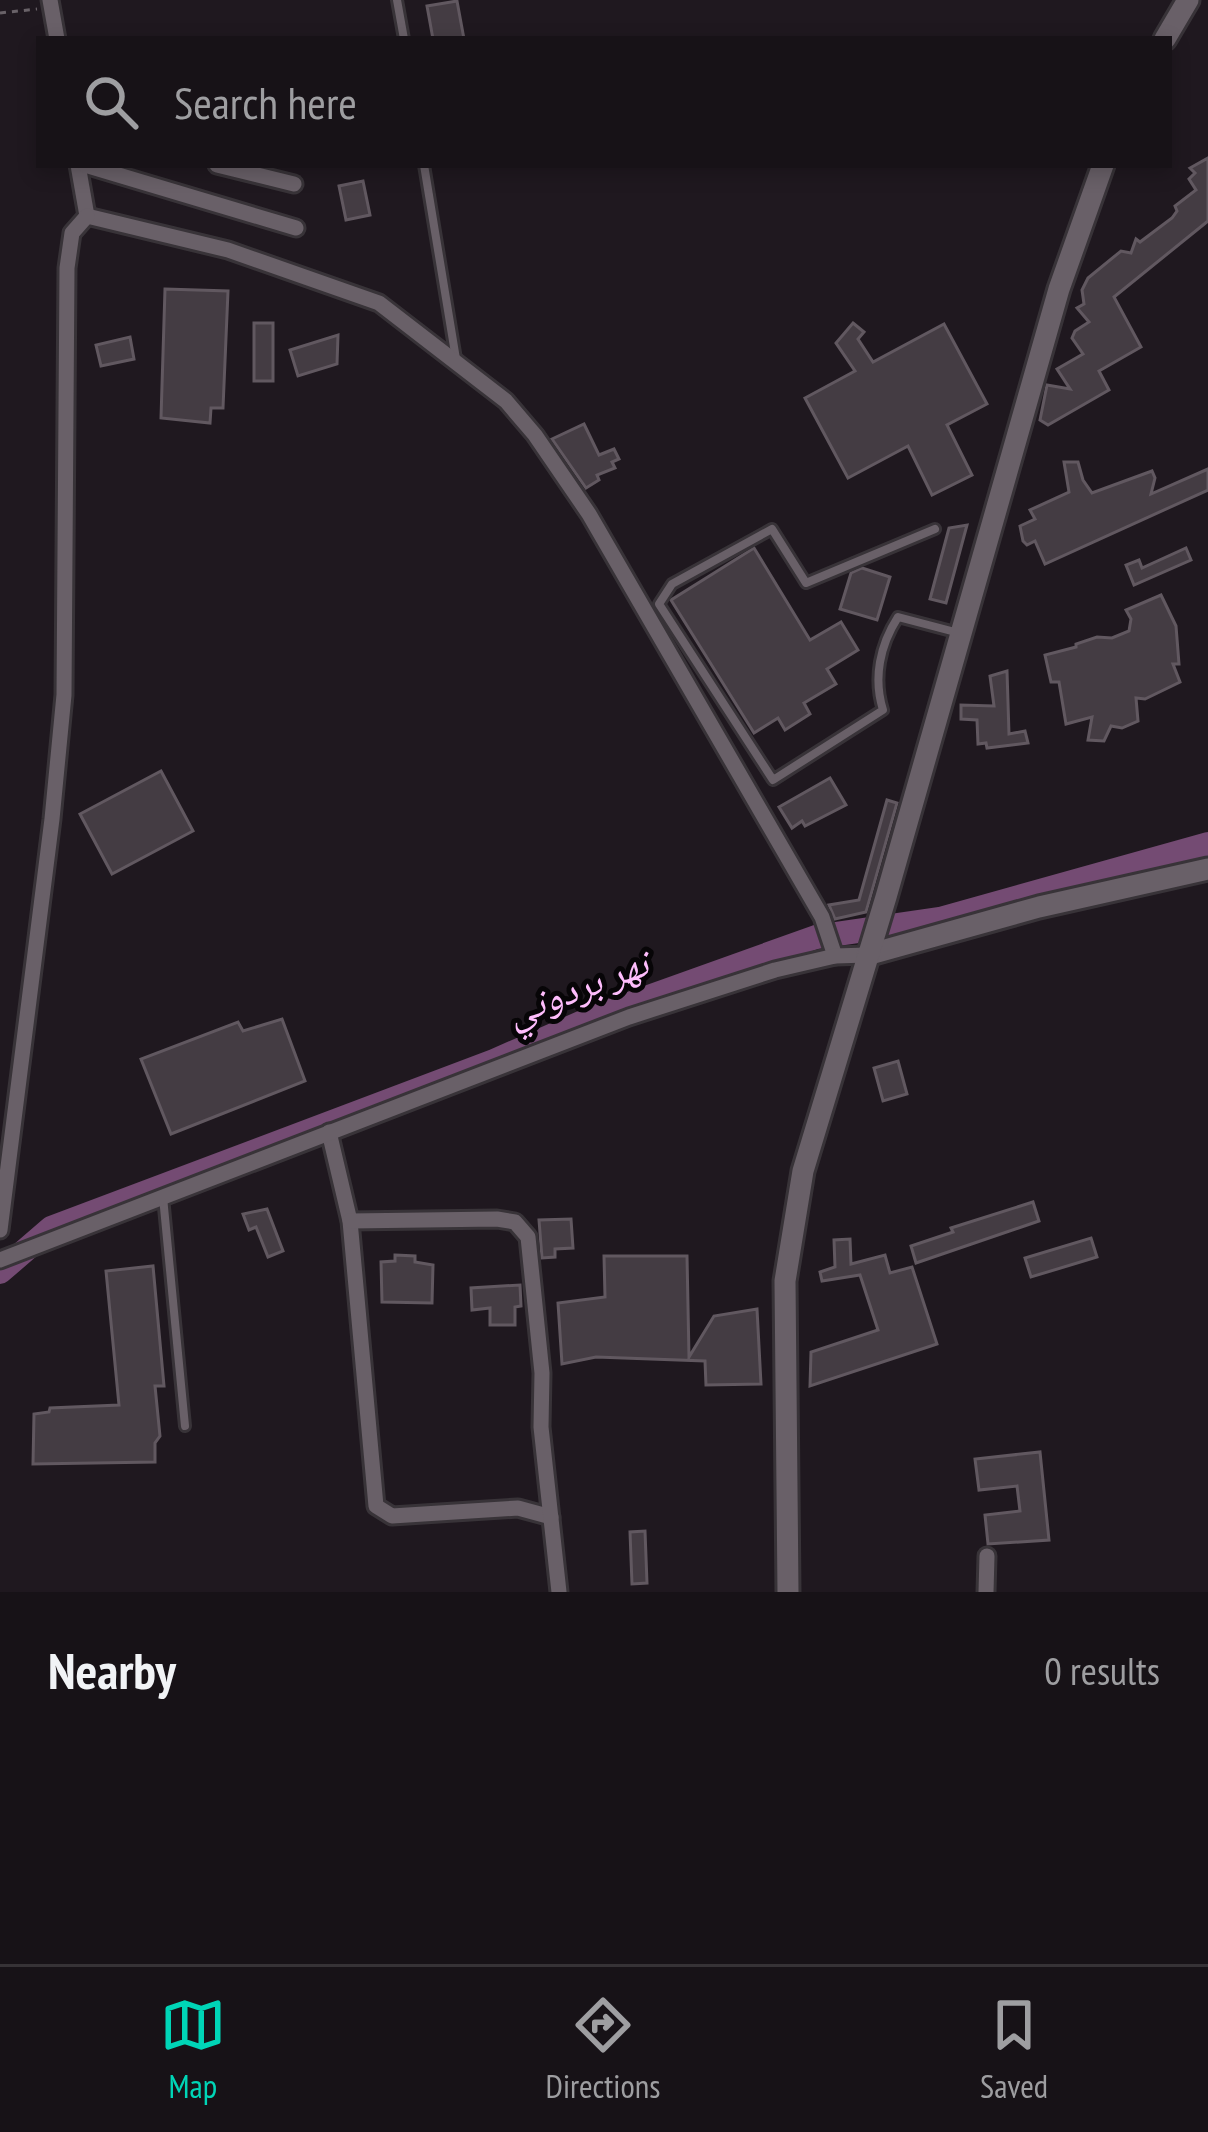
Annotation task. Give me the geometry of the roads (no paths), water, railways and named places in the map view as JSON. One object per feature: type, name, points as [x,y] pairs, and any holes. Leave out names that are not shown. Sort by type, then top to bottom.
[{"type":"main road","points":[[1167,36],[1188,0]]},
{"type":"main road","points":[[788,1592],[783,1374],[791,1228],[821,1105],[886,896],[1059,289],[1102,168]]},
{"type":"main road","points":[[869,948],[1208,869]]},
{"type":"street","points":[[50,4],[56,36]]},
{"type":"street","points":[[0,1230],[64,695],[67,268],[72,233],[87,216],[81,168]]},
{"type":"street","points":[[91,168],[296,228]]},
{"type":"street","points":[[229,168],[294,184]]},
{"type":"street","points":[[87,216],[171,234],[338,286],[379,304],[456,360],[523,418],[589,514],[822,917],[833,948]]},
{"type":"street","points":[[0,1260],[628,1017],[833,948],[869,948]]},
{"type":"street","points":[[329,1132],[350,1222],[376,1506],[392,1516],[518,1508],[551,1517]]},
{"type":"street","points":[[350,1222],[497,1219],[515,1222],[525,1230],[559,1592]]},
{"type":"street","points":[[986,1592],[987,1556]]},
{"type":"lane","points":[[397,0],[403,36]]},
{"type":"lane","points":[[424,168],[456,360]]},
{"type":"lane","points":[[935,529],[806,583],[772,529],[672,584],[659,604],[773,781],[883,710],[876,688],[886,637],[898,617],[961,634]]},
{"type":"lane","points":[[163,1195],[185,1426]]},
{"type":"waterway","name":"نهر بردوني","points":[[0,1272],[51,1228],[494,1061],[601,1014],[816,937],[940,919],[1208,844]]}]
